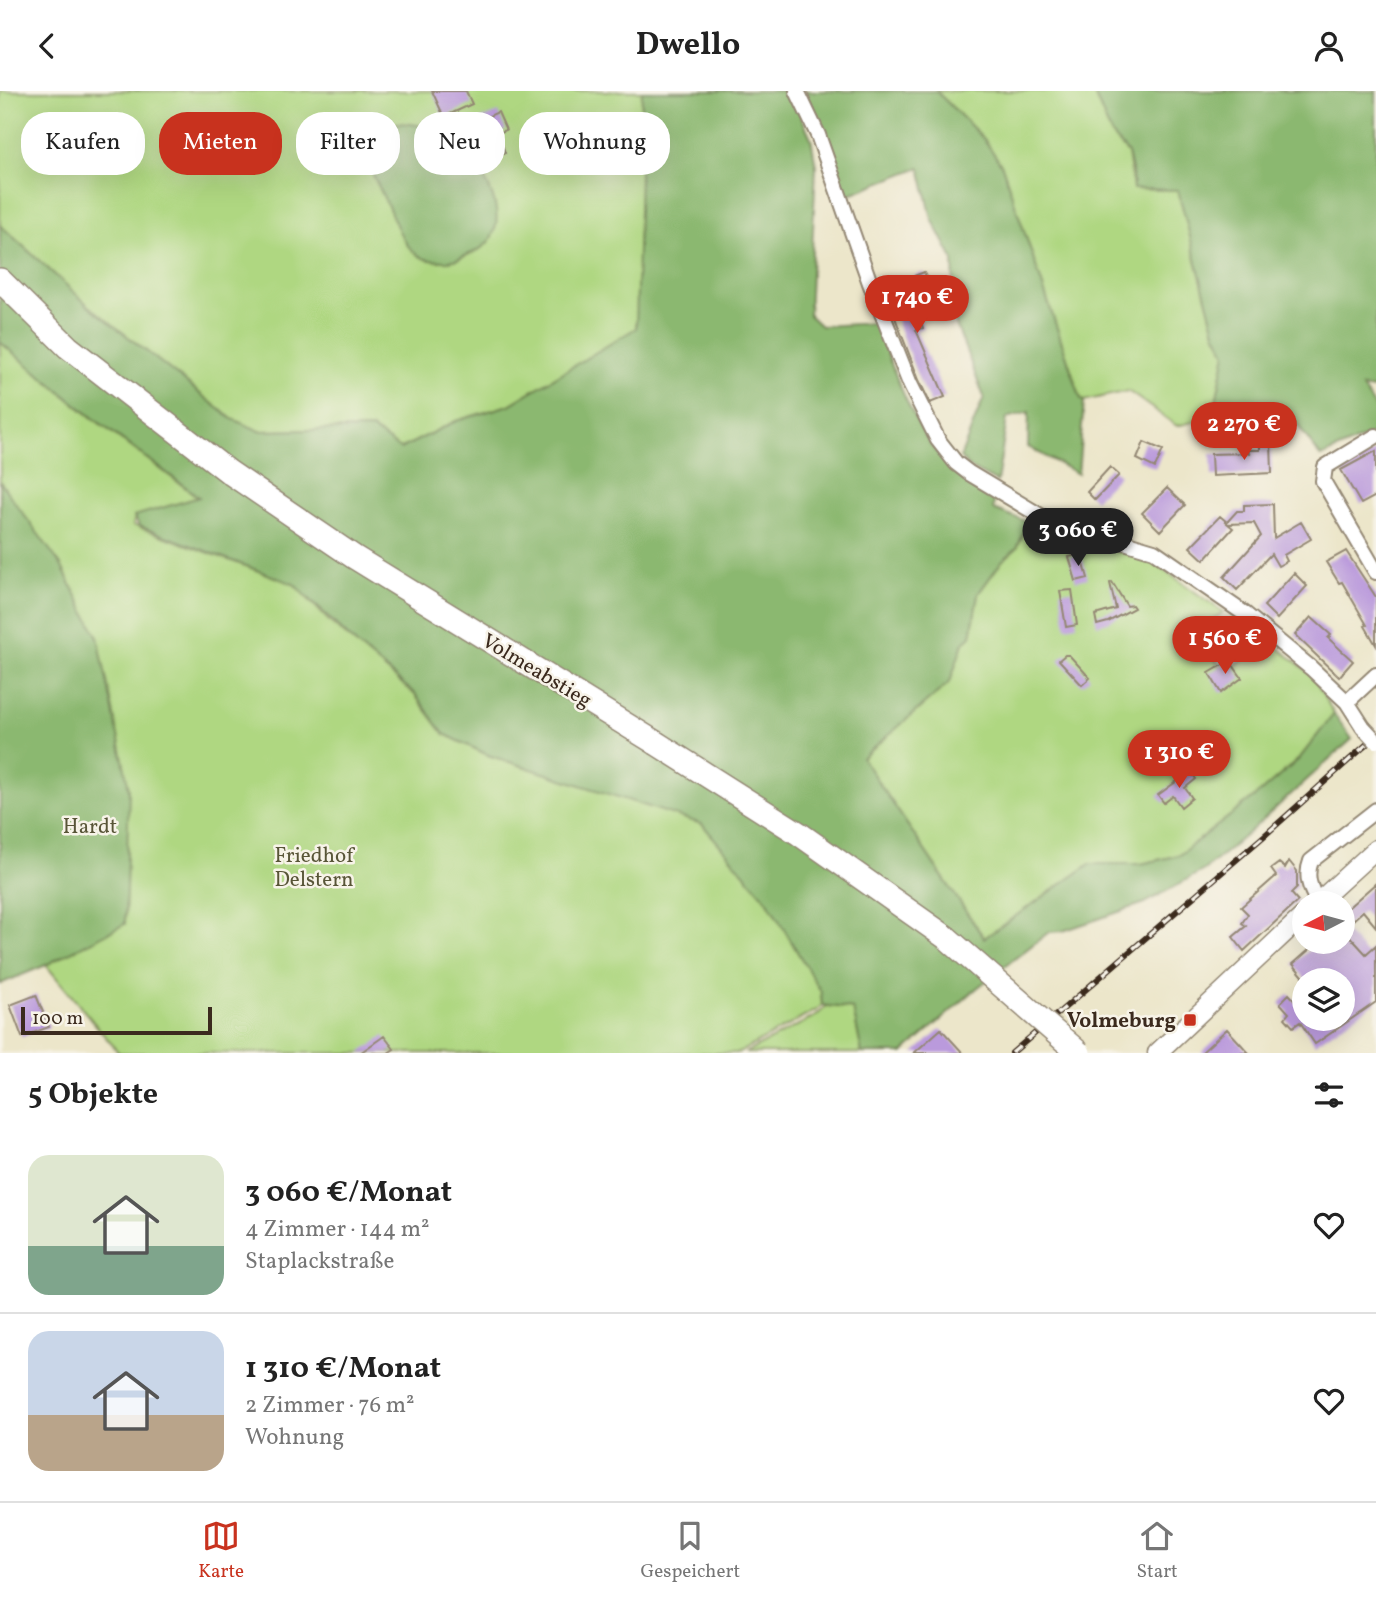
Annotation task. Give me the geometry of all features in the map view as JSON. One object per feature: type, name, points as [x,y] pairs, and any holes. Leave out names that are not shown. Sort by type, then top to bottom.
[{"type":"main road","name":"Volmeabstieg","points":[[0,280],[68,347],[136,402],[261,495],[365,564],[797,833],[947,938],[1079,1053]]},
{"type":"street","points":[[797,91],[818,135],[870,283],[910,384],[938,440],[956,463],[1044,518],[1154,551],[1245,614],[1311,668],[1347,702],[1376,741]]},
{"type":"street","points":[[1376,436],[1325,467],[1322,481],[1376,572]]},
{"type":"street","points":[[1347,702],[1376,675]]},
{"type":"street","points":[[1311,891],[1308,868],[1311,861],[1376,810]]},
{"type":"street","points":[[1330,891],[1376,849]]},
{"type":"street","points":[[1157,1053],[1292,926]]},
{"type":"green space","points":[[0,91],[642,91],[642,112],[519,112],[519,175],[640,175],[637,328],[509,405],[456,421],[400,449],[372,429],[259,431],[232,419],[88,305],[0,225]]},
{"type":"green space","points":[[642,91],[790,91],[811,138],[816,166],[809,315],[821,326],[875,323],[907,402],[940,456],[958,473],[995,494],[993,509],[1028,522],[1017,548],[1002,561],[978,594],[971,636],[963,643],[950,682],[862,758],[984,938],[1090,864],[1141,864],[1179,855],[1299,759],[1334,714],[1352,739],[1204,870],[1145,903],[1063,931],[1049,932],[977,988],[903,1053],[862,1053],[853,1009],[822,1005],[821,992],[767,900],[702,824],[488,755],[444,734],[415,694],[359,647],[294,584],[139,526],[134,516],[199,497],[92,417],[0,342],[0,225],[88,305],[232,419],[260,431],[372,429],[400,449],[456,421],[509,405],[636,328],[640,175],[670,175],[670,112],[641,112]]},
{"type":"green space","points":[[805,91],[936,91],[984,139],[1002,166],[1081,399],[1084,401],[1078,474],[1028,447],[1029,412],[1007,418],[997,482],[972,469],[960,458],[984,397],[955,322],[953,259],[932,219],[920,167],[845,196]]},
{"type":"green space","points":[[936,91],[1093,91],[1112,136],[1128,153],[1133,189],[1178,190],[1215,332],[1226,353],[1213,417],[1177,426],[1128,391],[1084,401],[1081,399],[1002,166],[984,139]]},
{"type":"green space","points":[[1093,91],[1376,91],[1376,389],[1362,388],[1376,408],[1376,432],[1321,457],[1293,419],[1213,417],[1226,353],[1215,332],[1178,190],[1133,189],[1128,153],[1112,136]]},
{"type":"green space","points":[[400,123],[414,124],[414,175],[482,175],[495,207],[496,225],[489,241],[472,253],[450,261],[426,259],[405,242],[372,175],[400,175]]},
{"type":"green space","name":"Friedhof Delstern","points":[[0,342],[91,417],[199,498],[135,516],[133,525],[294,584],[330,622],[414,694],[444,734],[488,755],[702,824],[767,900],[821,992],[822,1005],[738,1053],[119,1053],[46,965],[27,969],[0,984],[0,496],[22,515],[0,481]]},
{"type":"green space","name":"Hardt","points":[[0,482],[61,565],[98,637],[129,789],[125,924],[46,965],[0,984]]},
{"type":"green space","points":[[1028,522],[1045,524],[1150,560],[1223,612],[1196,633],[1225,673],[1269,640],[1312,675],[1334,714],[1299,759],[1179,855],[1141,864],[1090,864],[985,939],[862,758],[950,682],[963,643],[971,635],[978,594],[1002,561],[1017,548]]},
{"type":"green space","points":[[827,1006],[853,1008],[862,1053],[745,1053],[816,1016]]},
{"type":"building","points":[[432,91],[466,91],[472,104],[455,112],[442,112]]},
{"type":"building","points":[[924,272],[935,294],[915,303],[923,328],[916,330],[945,397],[930,403],[888,299],[919,287],[914,276]]},
{"type":"building","points":[[1260,441],[1271,441],[1272,473],[1212,476],[1211,454],[1249,453],[1248,450],[1260,450]]},
{"type":"building","points":[[1144,442],[1163,450],[1155,468],[1137,459]]},
{"type":"building","points":[[1376,451],[1376,496],[1361,504],[1341,470]]},
{"type":"building","points":[[1110,467],[1119,475],[1095,500],[1087,492]]},
{"type":"building","points":[[1167,488],[1185,505],[1160,531],[1142,513]]},
{"type":"building","points":[[1273,504],[1274,538],[1301,522],[1311,539],[1284,555],[1287,561],[1278,566],[1271,554],[1237,590],[1224,577],[1261,536],[1254,523],[1228,524],[1233,528],[1204,560],[1190,547],[1220,516],[1227,522],[1237,511],[1244,511],[1244,505]]},
{"type":"building","points":[[1346,551],[1376,597],[1376,645],[1342,582],[1339,583],[1326,562]]},
{"type":"building","points":[[1081,554],[1088,578],[1076,581],[1069,557]]},
{"type":"building","points":[[1294,573],[1307,586],[1277,619],[1264,606]]},
{"type":"building","points":[[1112,582],[1127,606],[1132,605],[1134,608],[1097,625],[1095,615],[1116,609],[1110,583]]},
{"type":"building","points":[[1072,590],[1077,625],[1066,627],[1060,591]]},
{"type":"building","points":[[1311,617],[1331,635],[1328,638],[1353,661],[1339,677],[1295,635]]},
{"type":"building","points":[[1235,637],[1244,649],[1227,661],[1221,652]]},
{"type":"building","points":[[1069,655],[1090,678],[1082,685],[1059,660]]},
{"type":"building","points":[[1230,661],[1242,678],[1221,693],[1209,673]]},
{"type":"building","points":[[1191,771],[1196,779],[1185,788],[1192,798],[1181,807],[1173,796],[1164,803],[1158,795]]},
{"type":"building","points":[[1289,861],[1297,871],[1297,887],[1291,893],[1292,907],[1244,951],[1233,937],[1246,926],[1242,923],[1248,914],[1241,907],[1276,876],[1271,869],[1279,863],[1285,868]]},
{"type":"building","points":[[1376,883],[1376,927],[1363,911],[1355,918],[1355,902]]},
{"type":"building","points":[[1355,942],[1366,954],[1376,945],[1376,1002],[1355,1016],[1355,968],[1296,968],[1293,964],[1304,954],[1355,954]]},
{"type":"building","points":[[1289,994],[1292,997],[1292,1026],[1285,1018],[1289,1013],[1280,1003]]},
{"type":"building","points":[[36,995],[49,1027],[22,1037],[10,1005]]},
{"type":"building","points":[[941,1029],[963,1053],[914,1053]]},
{"type":"building","points":[[1227,1029],[1249,1053],[1201,1053]]},
{"type":"building","points":[[1306,1031],[1334,1031],[1315,1044]]},
{"type":"building","points":[[384,1036],[394,1049],[388,1053],[360,1053]]},
{"type":"railway","points":[[1012,1053],[1376,736]]},
{"type":"place","name":"Volmeburg","points":[[1190,1020]]}]
